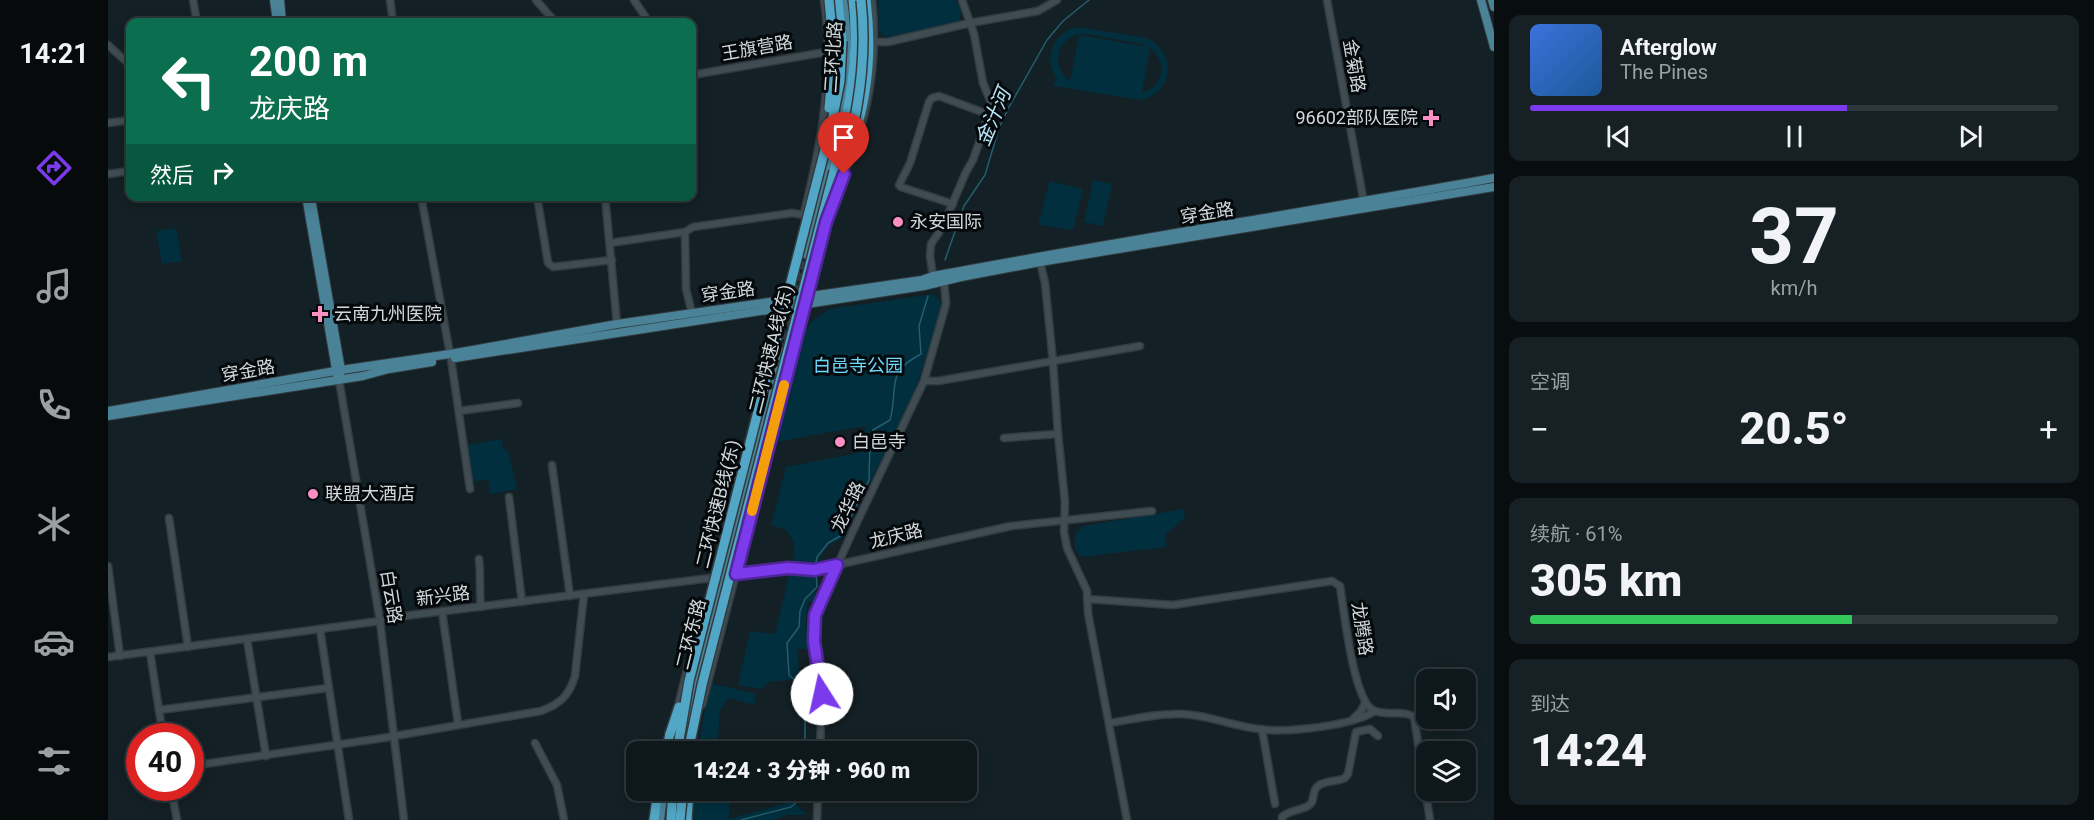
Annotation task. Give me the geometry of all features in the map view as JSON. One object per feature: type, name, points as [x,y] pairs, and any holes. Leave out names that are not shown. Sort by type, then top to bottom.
[{"type":"highway","points":[[806,214],[833,82],[833,43],[829,0]]},
{"type":"highway","points":[[806,214],[832,122],[840,81],[842,41],[838,0]]},
{"type":"highway","points":[[811,270],[852,93],[856,42],[852,0]]},
{"type":"highway","points":[[841,173],[855,116],[862,73],[864,32],[861,0]]},
{"type":"highway","points":[[811,270],[860,119],[867,86],[869,42],[866,0]]},
{"type":"highway","name":"二环快速B线(东)","points":[[677,741],[692,671],[806,214]]},
{"type":"highway","name":"二环快速A线(东)","points":[[693,741],[700,695],[811,270]]},
{"type":"highway","points":[[669,741],[692,671]]},
{"type":"highway","points":[[654,820],[656,801]]},
{"type":"highway","points":[[670,820],[674,801]]},
{"type":"highway","points":[[679,820],[683,801]]},
{"type":"highway","points":[[686,801],[687,820]]},
{"type":"main road","points":[[273,0],[276,18]]},
{"type":"main road","points":[[280,0],[282,18]]},
{"type":"main road","name":"二环北路","points":[[806,254],[840,112],[846,72],[847,44],[843,0]]},
{"type":"main road","name":"二环北路","points":[[826,173],[843,113],[848,82],[852,0]]},
{"type":"main road","points":[[1480,0],[1494,47]]},
{"type":"main road","points":[[1492,0],[1494,8]]},
{"type":"main road","name":"穿金路","points":[[108,411],[451,356],[924,286],[1041,262],[1364,205],[1494,178]]},
{"type":"main road","name":"穿金路","points":[[451,356],[617,324],[922,280],[1042,255],[1494,187]]},
{"type":"main road","name":"白云路","points":[[307,201],[339,374]]},
{"type":"main road","name":"白云路","points":[[312,201],[339,374]]},
{"type":"main road","name":"二环东路","points":[[685,741],[781,350]]},
{"type":"main road","name":"穿金路","points":[[108,416],[339,374]]},
{"type":"main road","name":"二环东路","points":[[678,741],[760,433]]},
{"type":"main road","points":[[660,820],[663,801]]},
{"type":"main road","points":[[677,801],[679,820]]},
{"type":"street","points":[[194,0],[196,18]]},
{"type":"street","points":[[390,0],[392,18]]},
{"type":"street","points":[[536,0],[552,18]]},
{"type":"street","points":[[634,0],[646,18]]},
{"type":"street","points":[[806,214],[823,113],[828,54],[824,0]]},
{"type":"street","points":[[694,741],[807,296],[811,270],[826,222],[864,120],[872,79],[874,42],[872,0]]},
{"type":"street","points":[[933,276],[931,244],[942,228],[973,160],[992,105],[983,83],[970,23],[962,0]]},
{"type":"street","points":[[874,42],[888,42],[970,23],[1038,11],[1057,0]]},
{"type":"street","name":"金菊路","points":[[1327,0],[1364,205]]},
{"type":"street","points":[[108,45],[126,61]]},
{"type":"street","name":"王旗营路","points":[[696,74],[820,53],[828,54]]},
{"type":"street","points":[[952,204],[899,185],[910,163],[929,102],[932,98],[939,96],[990,115]]},
{"type":"street","points":[[108,123],[126,121]]},
{"type":"street","points":[[108,174],[126,172]]},
{"type":"street","points":[[806,214],[826,173]]},
{"type":"street","points":[[826,173],[828,206],[826,222]]},
{"type":"street","points":[[422,201],[451,356],[470,489]]},
{"type":"street","points":[[538,201],[548,263],[553,267],[612,260]]},
{"type":"street","points":[[606,201],[617,324]]},
{"type":"street","points":[[610,243],[685,232],[693,227],[792,213],[806,214]]},
{"type":"street","points":[[685,232],[686,289],[692,313]]},
{"type":"street","points":[[1041,262],[1053,362],[1065,502],[1064,532],[1067,548],[1087,591],[1127,820]]},
{"type":"street","points":[[793,265],[792,272],[799,277],[807,277],[811,270]]},
{"type":"street","points":[[669,741],[782,300],[793,265]]},
{"type":"street","name":"龙华路","points":[[820,741],[822,694],[817,671],[815,615],[924,381],[946,304],[944,281]]},
{"type":"street","points":[[773,336],[779,329],[788,329],[794,335],[795,342]]},
{"type":"street","points":[[924,381],[938,381],[1140,346]]},
{"type":"street","name":"白云路","points":[[339,374],[380,621],[404,820]]},
{"type":"street","points":[[760,386],[760,433]]},
{"type":"street","points":[[760,433],[776,408],[782,392]]},
{"type":"street","points":[[459,411],[518,403]]},
{"type":"street","points":[[1004,438],[1058,434]]},
{"type":"street","points":[[552,465],[570,596]]},
{"type":"street","points":[[509,497],[522,602]]},
{"type":"street","name":"龙庆路","points":[[736,574],[788,568],[816,569],[1011,526],[1152,511]]},
{"type":"street","points":[[169,518],[188,647]]},
{"type":"street","points":[[479,559],[482,584],[481,607]]},
{"type":"street","points":[[108,567],[120,656]]},
{"type":"street","name":"新兴路","points":[[108,657],[442,611],[711,578]]},
{"type":"street","name":"龙腾路","points":[[1087,599],[1173,605],[1332,580],[1340,586],[1353,667],[1365,703]]},
{"type":"street","points":[[204,764],[541,711],[557,705],[572,687],[575,676],[584,594]]},
{"type":"street","points":[[442,611],[458,724]]},
{"type":"street","points":[[320,629],[349,820]]},
{"type":"street","points":[[247,639],[266,756]]},
{"type":"street","points":[[150,652],[161,723]]},
{"type":"street","points":[[159,710],[328,688]]},
{"type":"street","points":[[1351,720],[1358,716],[1365,703],[1382,714],[1410,714],[1414,717],[1430,820]]},
{"type":"street","points":[[1110,723],[1184,714],[1262,729],[1325,726],[1368,716],[1375,711]]},
{"type":"street","points":[[1262,729],[1275,804]]},
{"type":"street","points":[[1282,820],[1289,812],[1310,806],[1318,785],[1346,778],[1356,732],[1370,729],[1378,736]]},
{"type":"street","points":[[535,742],[557,785],[564,820]]},
{"type":"street","points":[[173,801],[177,820]]},
{"type":"street","points":[[650,820],[654,801]]},
{"type":"street","points":[[817,820],[818,801]]},
{"type":"green space","points":[[878,0],[956,0],[961,11],[960,22],[889,38],[879,32]]},
{"type":"green space","points":[[1077,27],[1143,37],[1154,42],[1167,59],[1166,80],[1161,89],[1153,96],[1141,100],[1053,86],[1057,79],[1051,63],[1052,47],[1068,30]],"holes":[[[1087,34],[1141,44],[1148,47],[1079,35],[1070,81],[1059,66],[1060,50],[1070,38],[1078,35]],[[1150,48],[1159,60],[1161,74],[1155,85],[1142,93]]]},
{"type":"green space","points":[[1093,180],[1112,184],[1103,226],[1084,222]]},
{"type":"green space","points":[[1050,181],[1083,189],[1073,230],[1038,225]]},
{"type":"green space","points":[[176,228],[182,261],[162,264],[156,231]]},
{"type":"green space","name":"白邑寺公园","points":[[934,294],[943,305],[914,394],[844,535],[828,546],[820,559],[816,573],[814,603],[808,602],[806,620],[808,649],[798,649],[799,679],[769,682],[762,689],[738,685],[750,631],[775,634],[790,572],[793,571],[794,543],[787,531],[771,525],[786,467],[862,452],[865,426],[776,442],[790,396],[805,331],[813,320],[829,309]]},
{"type":"green space","points":[[502,439],[503,449],[508,450],[517,489],[490,494],[488,479],[471,482],[465,445]]},
{"type":"green space","points":[[1184,509],[1185,518],[1165,535],[1167,547],[1081,557],[1075,550],[1075,535],[1083,526]]},
{"type":"green space","points":[[710,683],[756,694],[754,705],[729,698],[720,710],[718,741],[699,741]]},
{"type":"green space","points":[[693,801],[730,801],[729,819],[793,801],[807,815],[787,815],[773,820],[693,820]]},
{"type":"waterway","name":"金汁河","points":[[945,260],[964,206],[985,175],[999,128],[1009,107],[1047,40],[1063,21],[1089,0]]},
{"type":"waterway","name":"金汁河","points":[[815,567],[817,557],[828,543],[842,535],[869,480],[870,442],[873,430],[890,420],[897,375],[909,361],[921,354],[919,326],[928,296]]},
{"type":"waterway","name":"金汁河","points":[[805,741],[805,689],[789,675],[787,643],[799,627],[800,611],[805,599],[817,587],[816,572]]},
{"type":"waterway","name":"金汁河","points":[[741,820],[791,807],[798,801]]},
{"type":"tunnel","points":[[779,350],[804,254]]},
{"type":"slow traffic","points":[[752,511],[784,385]]},
{"type":"place","name":"96602部队医院","points":[[1431,118]]},
{"type":"place","name":"永安国际","points":[[898,222]]},
{"type":"place","name":"云南九州医院","points":[[320,314]]},
{"type":"place","name":"白邑寺","points":[[840,442]]},
{"type":"place","name":"联盟大酒店","points":[[313,494]]},
{"type":"route","points":[[822,694],[814,641],[815,615],[837,565],[814,570],[788,568],[736,574],[826,222],[844,174]]}]
